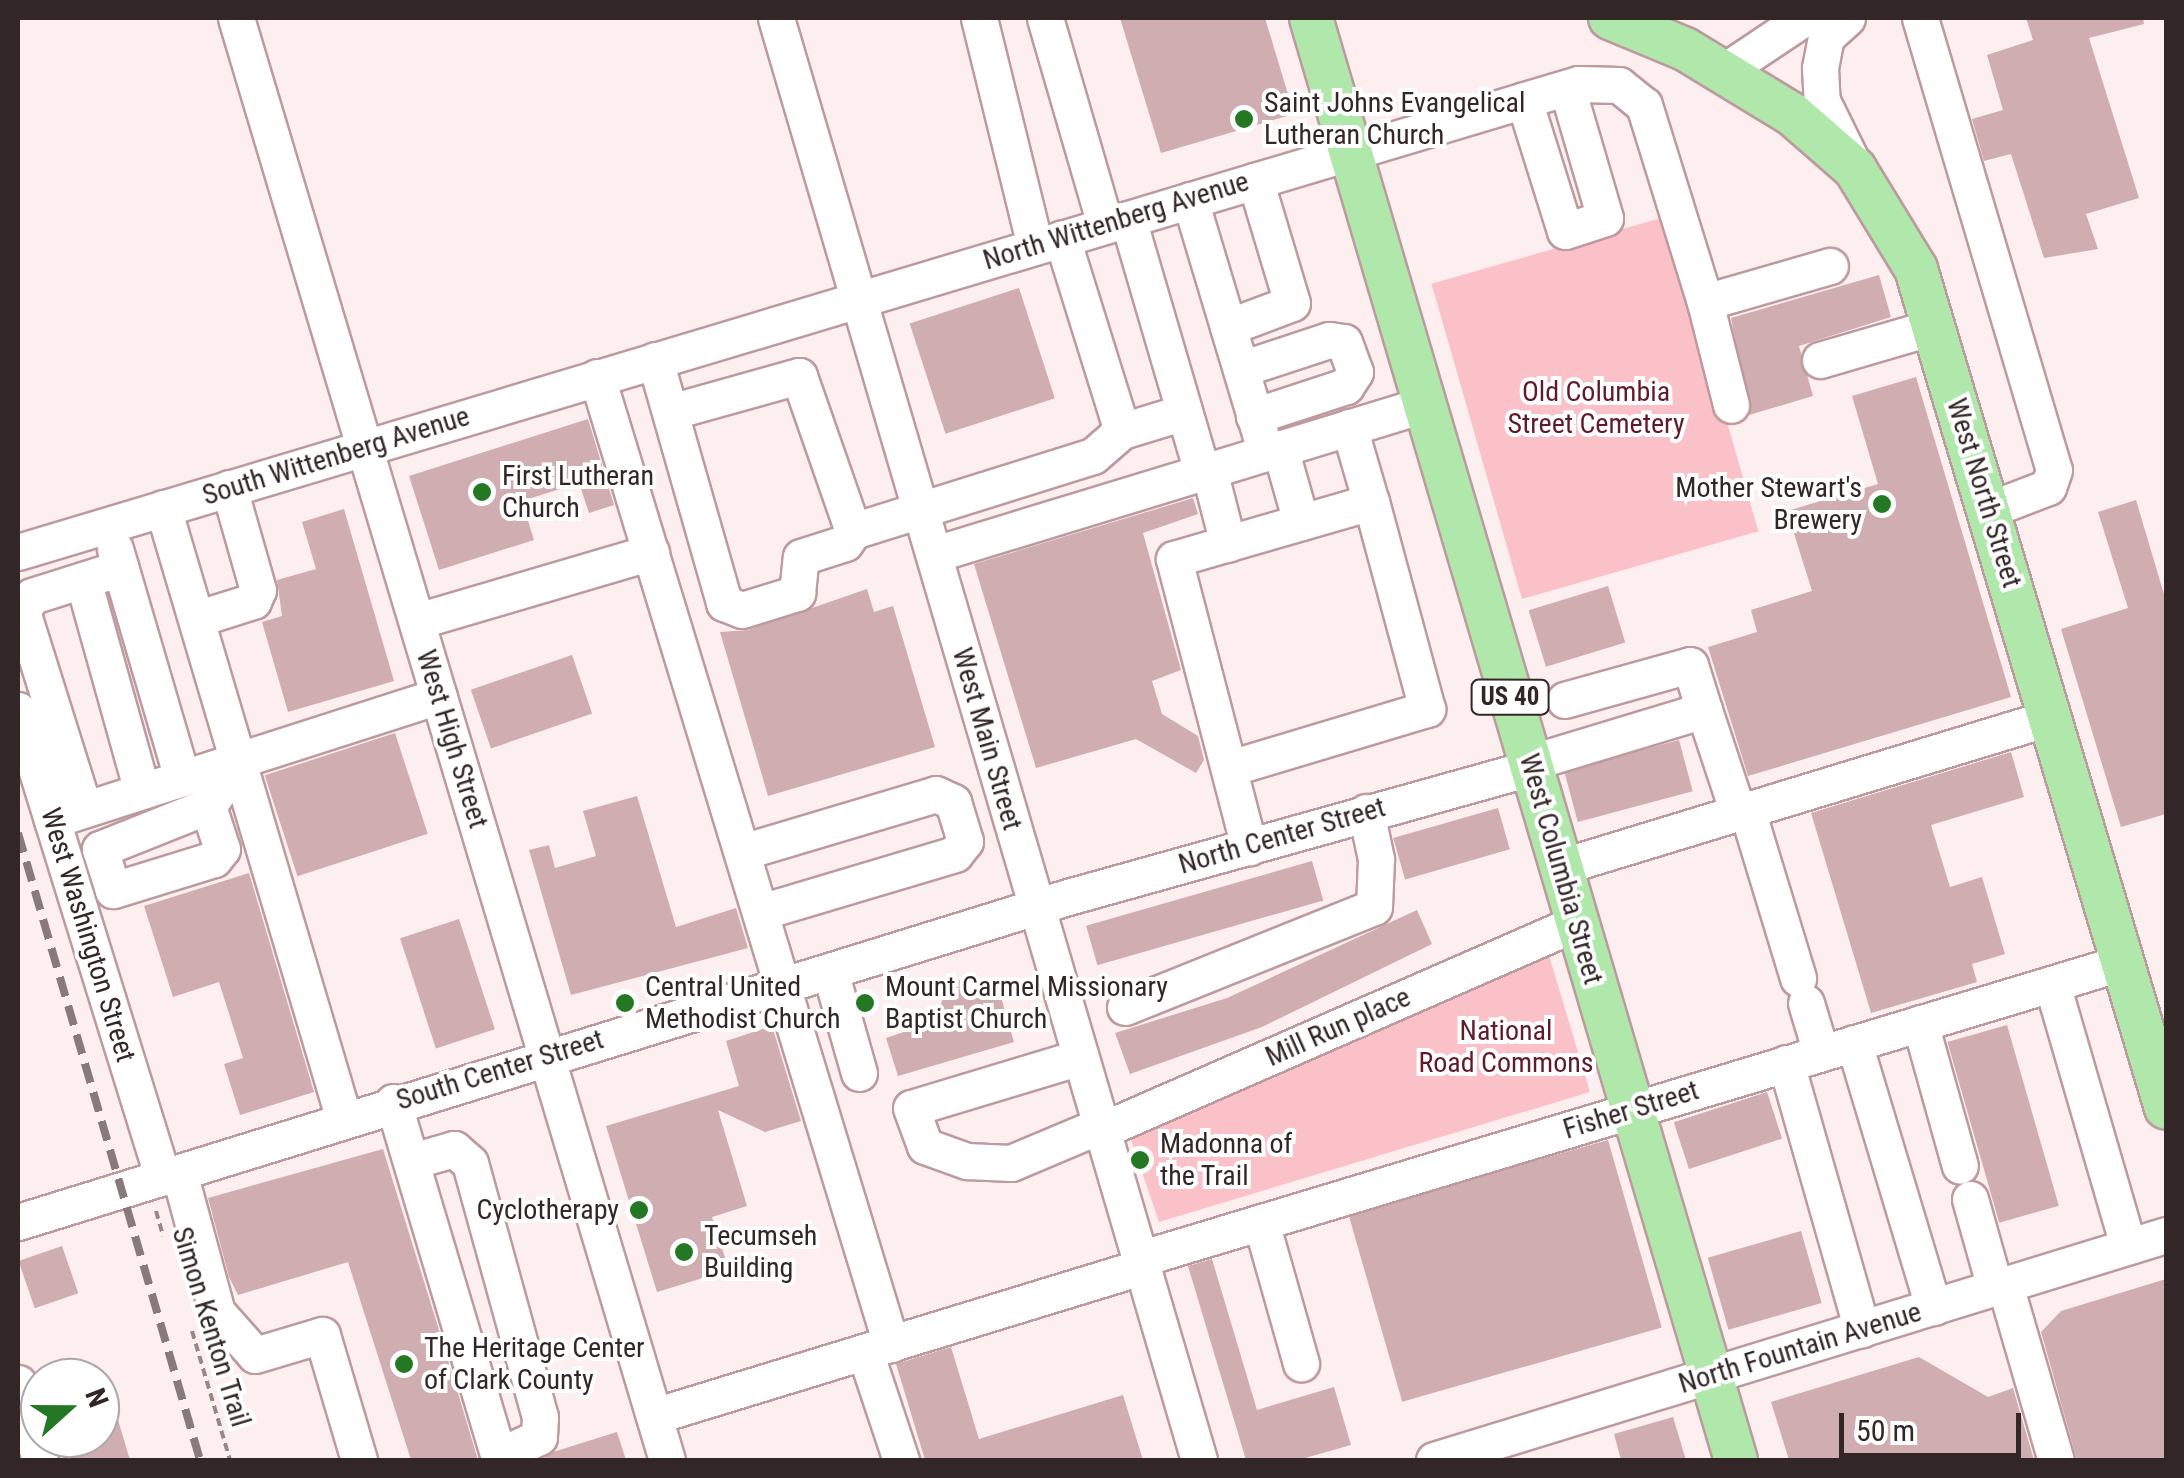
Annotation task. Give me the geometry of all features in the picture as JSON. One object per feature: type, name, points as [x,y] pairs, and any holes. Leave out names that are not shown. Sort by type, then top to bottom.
[{"type":"main road","name":"West Columbia Street","points":[[1311,18],[1710,1375]]},
{"type":"main road","name":"West North Street","points":[[1610,18],[1723,72],[1792,114],[1855,169],[1916,269],[2166,1108]]},
{"type":"main road","name":"US 40","points":[[1710,1375],[1736,1460]]},
{"type":"street","name":"West High Street","points":[[236,18],[667,1460]]},
{"type":"street","name":"West Main Street","points":[[776,18],[935,554],[1034,909],[1199,1460]]},
{"type":"street","points":[[980,18],[974,23],[1048,242],[1122,431]]},
{"type":"street","points":[[1045,18],[1206,471],[1228,544]]},
{"type":"street","points":[[1723,72],[1804,18]]},
{"type":"street","points":[[1846,18],[1826,37],[1820,68],[1822,101],[1855,169]]},
{"type":"street","points":[[1920,18],[2054,470],[2048,487],[1988,510]]},
{"type":"street","points":[[1524,100],[1565,232],[1605,218],[1572,86],[1619,84],[1644,106],[1705,302],[1731,405]]},
{"type":"street","name":"North Wittenberg Avenue","points":[[656,360],[1572,86]]},
{"type":"street","points":[[1228,328],[1292,304],[1254,180]]},
{"type":"street","points":[[1190,200],[1254,416],[1273,451],[1301,522]]},
{"type":"street","points":[[1705,302],[1830,266]]},
{"type":"street","points":[[1820,360],[1934,327]]},
{"type":"street","points":[[1241,370],[1329,340],[1344,342],[1355,372],[1346,386],[1254,416]]},
{"type":"street","name":"South Wittenberg Avenue","points":[[18,552],[656,360]]},
{"type":"street","points":[[656,360],[724,603],[742,610],[796,593],[801,557],[845,544],[854,531],[1093,456],[1122,431],[1184,412]]},
{"type":"street","points":[[670,412],[799,376],[854,531]]},
{"type":"street","points":[[597,377],[783,986],[878,1348],[900,1460]]},
{"type":"street","points":[[935,554],[1424,405]]},
{"type":"street","points":[[1230,768],[1427,708],[1349,428]]},
{"type":"street","points":[[199,618],[252,601],[258,590],[229,488]]},
{"type":"street","points":[[1249,847],[1174,559],[1371,502]]},
{"type":"street","points":[[163,508],[199,618],[228,764],[344,1116]]},
{"type":"street","points":[[108,524],[182,778]]},
{"type":"street","points":[[417,621],[651,552]]},
{"type":"street","points":[[121,568],[32,596],[22,611],[68,815],[440,696]]},
{"type":"street","points":[[83,580],[142,791]]},
{"type":"street","points":[[1565,700],[1690,664],[1802,991],[1838,1048],[1933,1307]]},
{"type":"street","name":"West Washington Street","points":[[18,710],[68,815],[169,1168],[217,1312],[256,1355],[322,1335],[359,1460]]},
{"type":"street","name":"North Center Street","points":[[1034,909],[1530,765],[1704,710]]},
{"type":"street","points":[[1560,868],[2052,717]]},
{"type":"street","points":[[208,806],[221,788],[228,764]]},
{"type":"street","points":[[742,852],[936,794],[952,802],[965,840],[955,854],[760,912]]},
{"type":"street","points":[[1126,1007],[1374,907],[1376,859],[1366,812]]},
{"type":"street","name":"South Center Street","points":[[18,1222],[169,1168],[229,1142],[253,1144],[1034,909]]},
{"type":"street","name":"Mill Run place","points":[[1078,1058],[911,1108],[926,1146],[967,1161],[1011,1163],[1576,923]]},
{"type":"street","name":"Fisher Street","points":[[654,1416],[878,1348],[1261,1222],[2124,962]]},
{"type":"street","points":[[830,972],[859,1074]]},
{"type":"street","points":[[2052,984],[2128,1246]]},
{"type":"street","points":[[1920,1024],[1965,1183],[2056,1460]]},
{"type":"street","points":[[1786,1064],[1862,1329]]},
{"type":"street","points":[[393,1102],[500,1458],[539,1438],[540,1417],[470,1163],[454,1149],[412,1161]]},
{"type":"street","name":"South Center Street","points":[[18,1200],[169,1168]]},
{"type":"street","points":[[1261,1222],[1301,1363]]},
{"type":"street","name":"North Fountain Avenue","points":[[1434,1460],[2166,1235]]},
{"type":"street","points":[[18,1382],[40,1460]]},
{"type":"path","name":"Simon Kenton Trail","points":[[154,1204],[168,1250]]},
{"type":"path","name":"Simon Kenton Trail","points":[[190,1327],[230,1460]]},
{"type":"green space","name":"Old Columbia Street Cemetery","points":[[1668,216],[1758,531],[1522,599],[1432,284]]},
{"type":"green space","name":"National Road Commons","points":[[1549,955],[1590,1092],[1159,1222],[1130,1137]]},
{"type":"building","points":[[1120,18],[1265,18],[1294,114],[1161,153]]},
{"type":"building","points":[[2026,18],[2143,18],[2144,24],[2089,38],[2139,198],[2086,214],[2098,249],[2044,258],[2011,154],[1984,161],[1972,119],[2003,110],[1987,55],[2033,40]]},
{"type":"building","points":[[1879,275],[1891,317],[1799,346],[1813,396],[1749,415],[1731,318]]},
{"type":"building","points":[[1019,288],[1055,398],[945,434],[910,324]]},
{"type":"building","points":[[1916,377],[2011,697],[1748,776],[1708,647],[1757,632],[1751,610],[1812,591],[1787,511],[1878,484],[1852,396]]},
{"type":"building","name":"First Lutheran Church","points":[[588,419],[614,505],[589,513],[579,483],[522,501],[534,540],[439,570],[409,476]]},
{"type":"building","points":[[1193,498],[1198,514],[1143,533],[1181,670],[1152,681],[1162,714],[1198,736],[1204,760],[1196,773],[1136,739],[1036,768],[974,564]]},
{"type":"building","points":[[2136,500],[2166,601],[2166,814],[2121,827],[2061,629],[2128,608],[2098,512]]},
{"type":"building","points":[[344,509],[394,681],[288,712],[262,622],[282,616],[277,580],[316,569],[302,522]]},
{"type":"building","points":[[1608,586],[1625,642],[1546,667],[1529,610]]},
{"type":"building","points":[[867,589],[874,612],[893,606],[935,747],[768,796],[720,632],[748,630]]},
{"type":"building","points":[[572,655],[592,714],[491,748],[471,690]]},
{"type":"building","points":[[395,733],[428,834],[297,876],[265,775]]},
{"type":"building","points":[[1679,740],[1693,791],[1578,822],[1564,771]]},
{"type":"building","points":[[2011,752],[2024,797],[1931,825],[1950,887],[1982,877],[2005,954],[1972,964],[1977,982],[1871,1013],[1811,813]]},
{"type":"building","points":[[637,796],[676,927],[736,908],[748,948],[571,995],[529,850],[549,845],[555,868],[596,856],[583,811]]},
{"type":"building","points":[[1498,808],[1510,849],[1405,879],[1393,838]]},
{"type":"building","points":[[1312,861],[1323,900],[1097,965],[1086,926]]},
{"type":"building","points":[[249,873],[314,1092],[240,1115],[224,1064],[243,1058],[219,982],[173,997],[144,906]]},
{"type":"building","points":[[1417,910],[1432,944],[1262,1027],[1130,1074],[1115,1033],[1227,998]]},
{"type":"building","points":[[459,919],[495,1029],[436,1048],[400,938]]},
{"type":"building","points":[[971,977],[1001,997],[1014,1042],[898,1076],[886,1038],[936,1021],[947,984]]},
{"type":"building","points":[[2007,1025],[2059,1206],[1999,1223],[1947,1042]]},
{"type":"building","points":[[772,1026],[801,1121],[765,1132],[718,1110],[747,1206],[712,1217],[729,1270],[657,1292],[606,1126],[739,1086],[726,1041]]},
{"type":"building","points":[[1767,1092],[1782,1139],[1689,1169],[1674,1122]]},
{"type":"building","points":[[1608,1140],[1662,1327],[1402,1402],[1348,1214]]},
{"type":"building","points":[[383,1149],[478,1460],[411,1460],[348,1262],[238,1295],[229,1277],[208,1198]]},
{"type":"building","points":[[1801,1231],[1822,1303],[1728,1330],[1708,1258]]},
{"type":"building","points":[[62,1246],[78,1293],[35,1308],[19,1261]]},
{"type":"building","points":[[1212,1259],[1257,1410],[1334,1387],[1351,1445],[1298,1460],[1246,1460],[1188,1266]]},
{"type":"building","points":[[2166,1279],[2166,1460],[2077,1460],[2041,1332],[2061,1311]]},
{"type":"building","points":[[951,1347],[979,1439],[1123,1395],[1143,1460],[925,1460],[896,1364]]},
{"type":"building","points":[[1919,1357],[1988,1397],[2013,1388],[2034,1460],[1789,1460],[1771,1402]]},
{"type":"building","points":[[1673,1417],[1686,1460],[1621,1460],[1614,1434]]},
{"type":"building","points":[[120,1426],[130,1460],[74,1460],[120,1458]]},
{"type":"building","points":[[617,1432],[626,1460],[541,1460],[553,1452]]},
{"type":"railway","points":[[18,833],[200,1460]]},
{"type":"place","name":"Saint Johns Evangelical Lutheran Church","points":[[1244,119]]},
{"type":"place","name":"First Lutheran Church","points":[[482,492]]},
{"type":"place","name":"Mother Stewart's Brewery","points":[[1882,504]]},
{"type":"place","name":"Central United Methodist Church","points":[[625,1003]]},
{"type":"place","name":"Mount Carmel Missionary Baptist Church","points":[[865,1003]]},
{"type":"place","name":"Madonna of the Trail","points":[[1140,1160]]},
{"type":"place","name":"Cyclotherapy","points":[[639,1210]]},
{"type":"place","name":"Tecumseh Building","points":[[684,1252]]},
{"type":"place","name":"The Heritage Center of Clark County","points":[[404,1364]]}]
